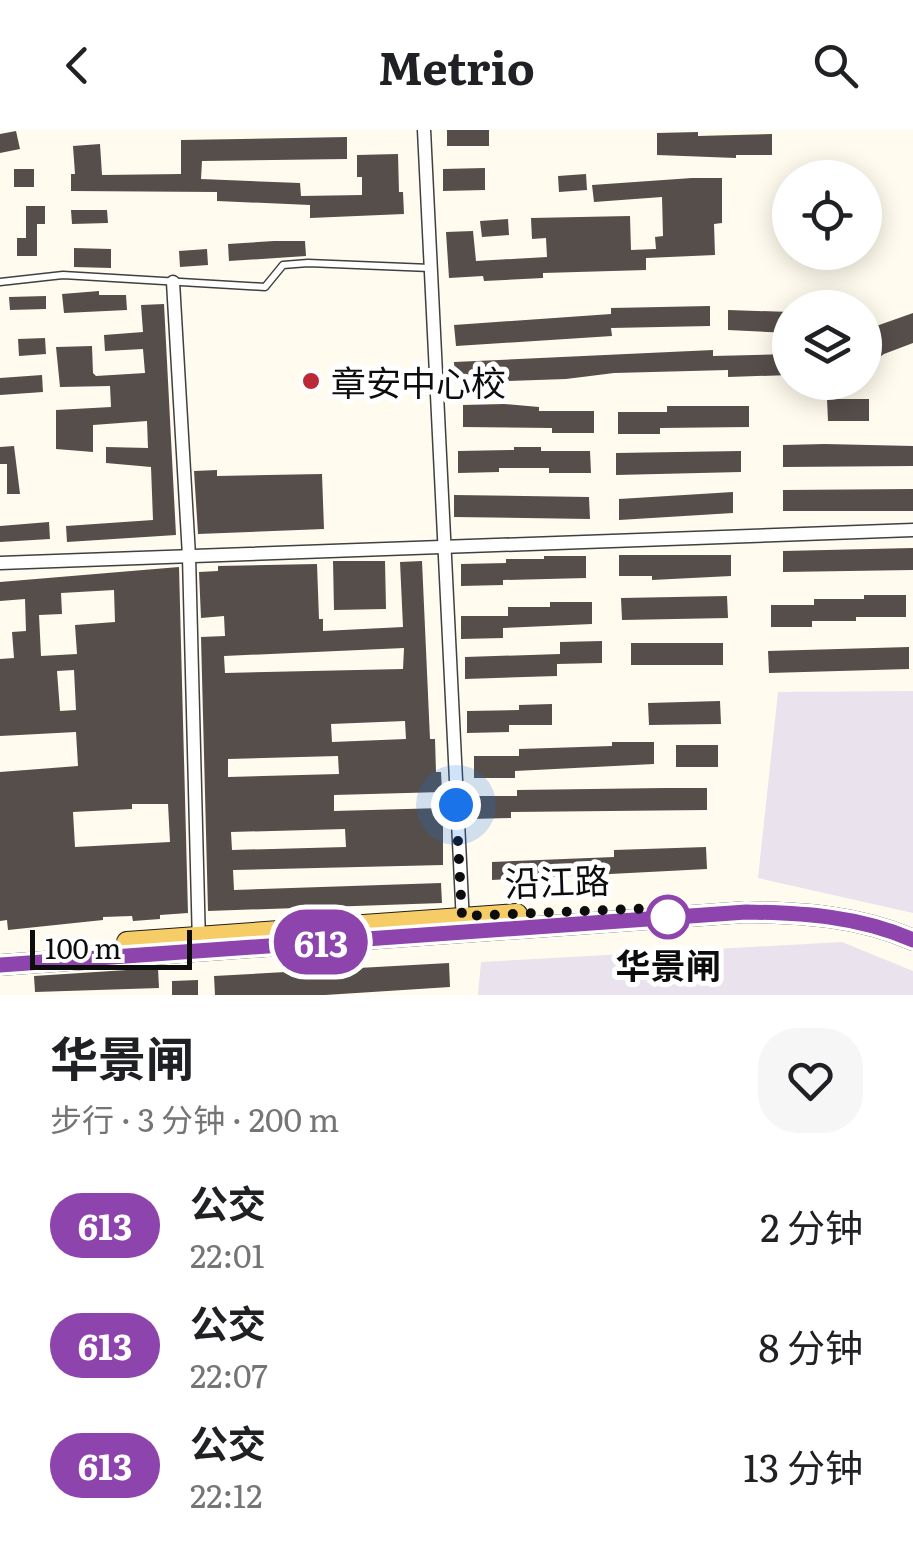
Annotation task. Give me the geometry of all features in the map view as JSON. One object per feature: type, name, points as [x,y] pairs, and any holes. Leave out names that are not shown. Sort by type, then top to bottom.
[{"type":"main road","name":"沿江路","points":[[0,965],[463,923],[814,907],[913,940]]},
{"type":"main road","name":"沿江路","points":[[0,952],[200,944]]},
{"type":"street","points":[[424,130],[463,923]]},
{"type":"street","points":[[174,282],[189,556],[200,944]]},
{"type":"street","points":[[0,563],[913,530]]},
{"type":"lane","points":[[0,282],[63,274],[265,287],[283,266],[308,263],[430,268]]},
{"type":"shaded area","points":[[913,691],[913,913],[758,878],[778,692]]},
{"type":"shaded area","points":[[842,942],[913,971],[913,995],[478,995],[481,962]]},
{"type":"building","points":[[447,130],[489,130],[489,146],[447,146]]},
{"type":"building","points":[[16,131],[20,149],[0,153],[0,134]]},
{"type":"building","points":[[698,132],[698,136],[772,134],[772,155],[657,155],[657,133]]},
{"type":"building","points":[[347,137],[347,159],[202,161],[201,179],[300,183],[301,196],[362,195],[357,155],[398,154],[404,214],[310,218],[310,205],[217,201],[217,192],[71,191],[71,174],[75,174],[73,146],[100,144],[102,175],[181,174],[181,140]]},
{"type":"building","points":[[485,168],[485,190],[443,191],[443,169]]},
{"type":"building","points":[[14,169],[34,169],[34,187],[14,187]]},
{"type":"building","points":[[586,174],[587,190],[559,192],[558,176]]},
{"type":"building","points":[[722,178],[722,223],[714,224],[715,255],[646,258],[646,270],[543,273],[543,278],[484,281],[483,276],[449,278],[446,232],[473,231],[476,261],[547,257],[546,238],[532,239],[531,218],[630,216],[631,250],[656,249],[655,237],[663,236],[662,197],[594,202],[592,185]]},
{"type":"building","points":[[26,206],[45,206],[45,224],[37,224],[37,256],[17,256],[17,238],[26,238]]},
{"type":"building","points":[[71,210],[107,210],[108,223],[72,224]]},
{"type":"building","points":[[508,219],[509,235],[482,237],[480,221]]},
{"type":"building","points":[[305,241],[306,256],[229,261],[228,244]]},
{"type":"building","points":[[74,248],[111,249],[111,268],[74,267]]},
{"type":"building","points":[[207,249],[208,265],[180,267],[179,251]]},
{"type":"building","points":[[99,291],[99,295],[126,295],[127,310],[64,313],[62,294]]},
{"type":"building","points":[[46,296],[46,309],[10,310],[9,297]]},
{"type":"building","points":[[164,304],[176,535],[67,542],[66,526],[153,520],[151,467],[106,463],[106,447],[148,448],[147,421],[93,425],[93,452],[56,449],[56,410],[111,407],[110,386],[60,387],[56,347],[92,346],[96,376],[145,373],[143,349],[105,351],[104,335],[143,332],[141,305]]},
{"type":"building","points":[[710,306],[710,326],[611,328],[612,336],[456,346],[454,325],[611,314],[611,308]]},
{"type":"building","points":[[728,310],[772,311],[772,332],[728,330]]},
{"type":"building","points":[[913,313],[913,343],[882,355],[882,324]]},
{"type":"building","points":[[45,338],[46,354],[19,356],[18,339]]},
{"type":"building","points":[[713,350],[713,356],[772,354],[772,376],[728,377],[728,370],[455,383],[454,362]]},
{"type":"building","points":[[42,375],[43,392],[0,395],[0,378]]},
{"type":"building","points":[[827,400],[869,400],[869,421],[828,421]]},
{"type":"building","points":[[463,405],[539,407],[539,411],[594,411],[594,433],[552,433],[552,428],[463,427]]},
{"type":"building","points":[[667,406],[749,406],[749,427],[660,428],[660,434],[618,434],[618,412],[667,412]]},
{"type":"building","points":[[783,445],[913,446],[913,466],[783,467]]},
{"type":"building","points":[[14,446],[20,494],[7,494],[7,464],[0,464],[0,447]]},
{"type":"building","points":[[514,447],[590,451],[591,473],[499,468],[499,472],[458,473],[458,451]]},
{"type":"building","points":[[741,451],[741,472],[616,475],[616,453]]},
{"type":"building","points":[[217,470],[217,476],[322,474],[324,529],[198,534],[194,471]]},
{"type":"building","points":[[913,489],[913,511],[783,511],[783,490]]},
{"type":"building","points":[[733,492],[733,513],[619,520],[619,499]]},
{"type":"building","points":[[454,495],[589,497],[590,519],[454,517]]},
{"type":"building","points":[[49,522],[50,539],[0,542],[0,526]]},
{"type":"building","points":[[913,548],[913,570],[783,572],[783,551]]},
{"type":"building","points":[[619,555],[731,555],[731,576],[652,580],[652,576],[619,576]]},
{"type":"building","points":[[586,556],[586,578],[503,580],[503,585],[461,586],[461,564],[506,563],[506,559]]},
{"type":"building","points":[[333,561],[385,561],[386,609],[334,610]]},
{"type":"building","points":[[422,561],[430,739],[435,739],[436,772],[441,772],[442,792],[334,795],[334,811],[443,808],[443,865],[233,870],[234,890],[441,883],[442,903],[208,911],[201,637],[225,636],[224,616],[201,618],[199,572],[218,571],[218,566],[317,564],[323,631],[403,627],[400,562]],"holes":[[[404,648],[403,669],[225,673],[224,656]],[[405,721],[406,739],[332,742],[331,724]],[[338,756],[339,774],[228,777],[228,759]],[[345,829],[346,847],[232,850],[231,832]]]},
{"type":"building","points":[[179,567],[188,913],[133,921],[132,916],[103,917],[8,930],[7,920],[0,921],[0,772],[78,766],[76,732],[0,736],[0,659],[14,658],[12,632],[26,631],[25,599],[0,601],[0,582]],"holes":[[[114,590],[115,622],[75,625],[77,654],[41,656],[39,615],[62,614],[61,593]],[[74,670],[76,710],[60,711],[57,671]],[[132,804],[168,804],[170,842],[75,847],[73,812],[132,809]]]},
{"type":"building","points":[[864,595],[906,595],[906,617],[856,617],[856,621],[812,621],[812,627],[771,627],[771,605],[814,605],[814,599],[864,599]]},
{"type":"building","points":[[727,596],[728,618],[622,620],[621,598]]},
{"type":"building","points":[[550,602],[592,602],[592,624],[503,628],[503,638],[461,639],[461,616],[508,616],[508,607],[550,607]]},
{"type":"building","points":[[602,641],[602,663],[557,664],[557,676],[465,679],[465,657],[560,654],[560,642]]},
{"type":"building","points":[[631,643],[723,643],[723,665],[631,665]]},
{"type":"building","points":[[909,647],[909,669],[769,673],[768,651]]},
{"type":"building","points":[[720,701],[721,724],[649,725],[648,703]]},
{"type":"building","points":[[552,704],[552,725],[509,725],[509,732],[467,733],[467,711],[519,710],[519,705]]},
{"type":"building","points":[[612,742],[654,742],[654,764],[515,771],[515,778],[474,778],[474,756],[519,756],[519,749],[612,746]]},
{"type":"building","points":[[676,745],[718,745],[718,767],[676,767]]},
{"type":"building","points":[[707,788],[707,810],[511,812],[511,818],[470,819],[470,796],[517,796],[517,790]]},
{"type":"building","points":[[706,847],[707,869],[492,880],[492,862],[614,857],[614,850]]},
{"type":"building","points":[[449,963],[450,987],[325,995],[215,995],[214,976]]},
{"type":"building","points":[[158,968],[159,988],[35,992],[34,976]]},
{"type":"building","points":[[198,980],[198,995],[172,995],[172,981]]},
{"type":"bus line","name":"613","points":[[0,965],[746,912],[810,913],[851,919],[913,940]]},
{"type":"place","name":"章安中心校","points":[[311,381]]},
{"type":"place","name":"华景闸","points":[[668,917]]},
{"type":"route","points":[[456,805],[462,916],[660,908],[668,917]]}]
